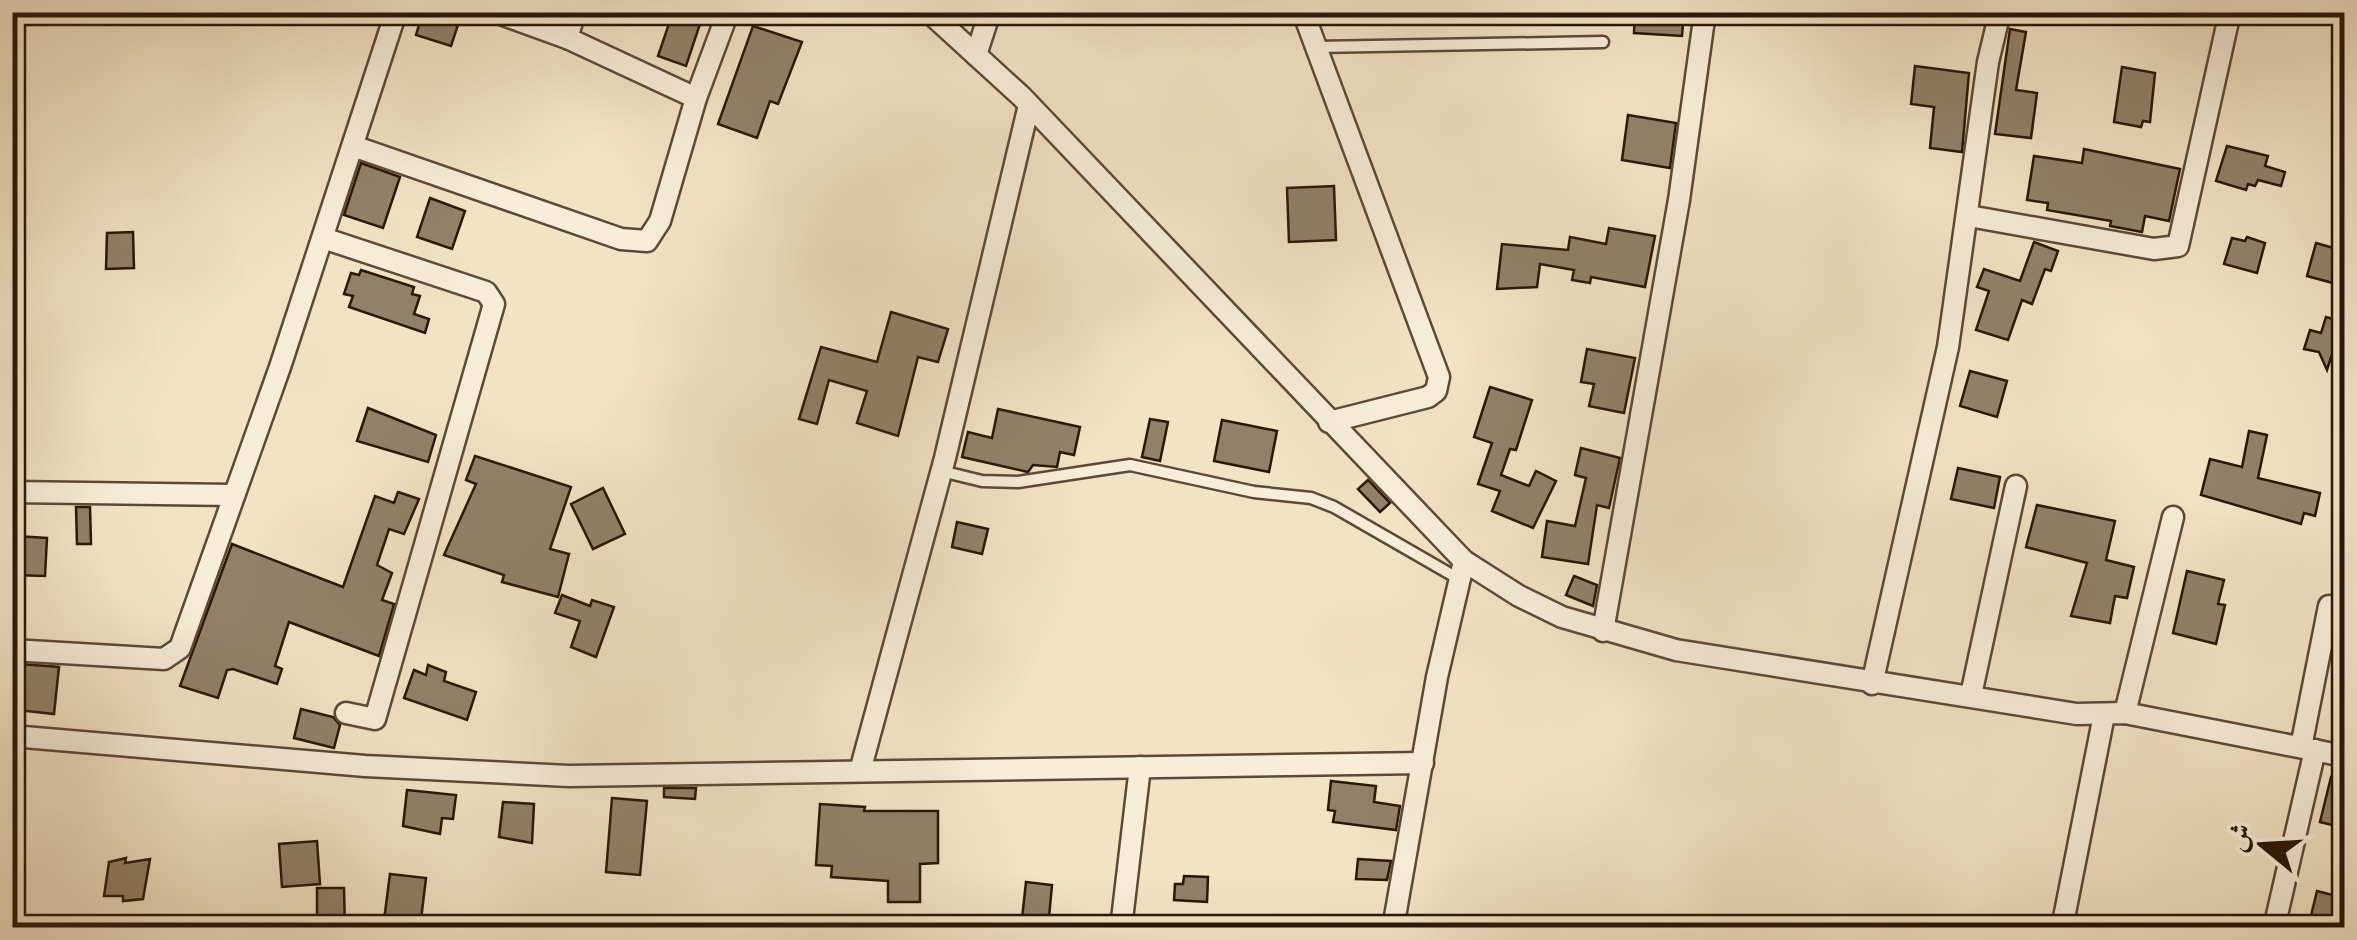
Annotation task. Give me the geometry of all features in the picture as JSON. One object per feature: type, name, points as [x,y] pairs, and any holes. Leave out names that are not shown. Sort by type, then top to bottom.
[{"type":"street","points":[[12,650],[164,659],[180,648],[354,146],[396,12]]},
{"type":"street","points":[[495,12],[566,38],[696,98]]},
{"type":"street","points":[[566,38],[575,12]]},
{"type":"street","points":[[354,146],[638,243],[654,236],[660,221],[696,98],[728,12]]},
{"type":"street","points":[[929,12],[1028,105],[1328,422],[1462,570],[1603,630],[1676,650],[1872,684],[2114,714],[2344,756]]},
{"type":"street","points":[[976,55],[990,12]]},
{"type":"street","points":[[1303,12],[1439,377],[1436,391],[1428,396],[1328,422]]},
{"type":"street","points":[[1603,630],[1679,200],[1705,12]]},
{"type":"street","points":[[1872,684],[1948,347],[1988,62],[2000,12]]},
{"type":"street","points":[[1969,216],[2154,249],[2178,246],[2230,12]]},
{"type":"street","points":[[860,771],[941,471],[1028,105]]},
{"type":"street","points":[[322,238],[486,292],[494,304],[375,719],[346,713]]},
{"type":"street","points":[[1971,695],[2016,486]]},
{"type":"street","points":[[12,492],[232,495]]},
{"type":"street","points":[[2062,928],[2114,714],[2174,517]]},
{"type":"street","points":[[1393,928],[1462,570]]},
{"type":"street","points":[[2274,928],[2308,749],[2329,606]]},
{"type":"street","points":[[12,736],[365,766],[551,775],[1423,763]]},
{"type":"street","points":[[1121,928],[1140,767]]},
{"type":"lane","points":[[1316,46],[1603,42]]},
{"type":"lane","points":[[941,471],[982,481],[1018,482],[1130,464],[1254,492],[1311,498],[1462,570]]},
{"type":"building","points":[[423,12],[460,19],[451,46],[416,35]]},
{"type":"building","points":[[673,12],[704,12],[686,66],[658,56]]},
{"type":"building","points":[[1635,12],[1684,12],[1682,36],[1634,33]]},
{"type":"building","points":[[753,26],[802,42],[778,104],[770,101],[757,138],[718,124]]},
{"type":"building","points":[[2010,29],[2026,32],[2016,90],[2037,93],[2031,138],[1995,134]]},
{"type":"building","points":[[1915,66],[1969,73],[1962,152],[1930,148],[1934,107],[1911,104]]},
{"type":"building","points":[[2122,67],[2155,73],[2150,122],[2143,121],[2141,127],[2114,122]]},
{"type":"building","points":[[1628,115],[1676,123],[1670,168],[1622,160]]},
{"type":"building","points":[[2227,146],[2268,156],[2265,166],[2285,172],[2281,186],[2258,180],[2255,186],[2248,184],[2246,190],[2216,181]]},
{"type":"building","points":[[2084,149],[2180,169],[2169,221],[2145,216],[2142,232],[2110,226],[2111,221],[2047,210],[2048,203],[2027,200],[2034,156],[2082,163]]},
{"type":"building","points":[[361,163],[400,177],[383,228],[344,215]]},
{"type":"building","points":[[1334,186],[1336,240],[1289,242],[1287,188]]},
{"type":"building","points":[[430,198],[465,211],[452,249],[417,237]]},
{"type":"building","points":[[1609,228],[1655,236],[1645,287],[1591,277],[1590,283],[1572,280],[1574,270],[1540,264],[1537,287],[1497,289],[1502,244],[1568,250],[1570,237],[1606,244]]},
{"type":"building","points":[[133,232],[134,268],[106,269],[107,233]]},
{"type":"building","points":[[2247,237],[2265,243],[2257,273],[2224,264],[2232,238],[2245,241]]},
{"type":"building","points":[[2034,242],[2058,251],[2051,271],[2045,269],[2032,304],[2022,300],[2008,340],[1976,330],[1989,291],[1977,287],[1984,269],[2020,281]]},
{"type":"building","points":[[2316,243],[2344,251],[2344,286],[2307,276]]},
{"type":"building","points":[[361,270],[414,287],[412,294],[420,296],[414,314],[429,319],[425,333],[349,307],[353,296],[344,294],[351,273],[359,275]]},
{"type":"building","points":[[891,312],[948,329],[938,362],[918,357],[898,436],[857,423],[867,391],[829,380],[817,424],[799,419],[821,347],[877,362]]},
{"type":"building","points":[[2326,317],[2344,322],[2344,354],[2333,351],[2327,370],[2319,352],[2304,349],[2310,330],[2321,333]]},
{"type":"building","points":[[1587,349],[1635,358],[1624,413],[1589,406],[1594,384],[1581,382]]},
{"type":"building","points":[[1970,371],[2007,381],[1997,417],[1960,406]]},
{"type":"building","points":[[1490,387],[1532,400],[1516,450],[1510,449],[1501,475],[1529,486],[1536,471],[1556,481],[1533,528],[1492,511],[1500,491],[1478,484],[1492,443],[1474,437]]},
{"type":"building","points":[[368,408],[436,435],[428,462],[357,441]]},
{"type":"building","points":[[998,409],[1080,427],[1074,455],[1060,452],[1057,467],[1033,465],[1028,472],[962,457],[968,432],[992,438]]},
{"type":"building","points":[[1150,419],[1168,422],[1160,461],[1142,457]]},
{"type":"building","points":[[1222,420],[1277,431],[1269,472],[1214,461]]},
{"type":"building","points":[[2249,431],[2267,435],[2258,478],[2320,493],[2315,516],[2304,513],[2301,524],[2201,495],[2210,459],[2242,467]]},
{"type":"building","points":[[1581,448],[1620,458],[1609,508],[1597,505],[1588,564],[1542,557],[1547,521],[1575,526],[1586,478],[1575,475]]},
{"type":"building","points":[[475,456],[571,487],[550,549],[569,554],[558,597],[502,582],[504,575],[444,555],[476,484],[466,480]]},
{"type":"building","points":[[1958,468],[2000,477],[1994,508],[1951,499]]},
{"type":"building","points":[[1368,480],[1390,503],[1380,512],[1358,489]]},
{"type":"building","points":[[603,488],[625,534],[593,549],[571,504]]},
{"type":"building","points":[[398,492],[419,499],[404,534],[389,529],[377,565],[392,573],[382,600],[394,604],[379,656],[289,622],[275,666],[282,669],[277,684],[233,669],[227,670],[218,698],[180,686],[232,544],[343,587],[375,496],[394,503]]},
{"type":"building","points":[[2037,505],[2115,521],[2106,560],[2134,567],[2127,598],[2115,596],[2110,623],[2071,616],[2087,563],[2026,547]]},
{"type":"building","points":[[76,507],[90,507],[91,544],[77,544]]},
{"type":"building","points":[[957,522],[988,529],[982,554],[952,547]]},
{"type":"building","points":[[15,536],[47,538],[45,576],[14,575]]},
{"type":"building","points":[[2187,571],[2224,580],[2218,604],[2225,605],[2216,644],[2173,633]]},
{"type":"building","points":[[1574,576],[1597,585],[1593,606],[1566,595]]},
{"type":"building","points":[[562,595],[590,606],[592,600],[614,607],[596,657],[571,647],[580,621],[555,613]]},
{"type":"building","points":[[21,664],[59,667],[54,714],[17,710]]},
{"type":"building","points":[[428,665],[446,672],[444,681],[476,692],[467,720],[404,698],[414,670],[426,675]]},
{"type":"building","points":[[301,709],[333,717],[340,725],[334,748],[294,738]]},
{"type":"building","points":[[2331,777],[2344,780],[2344,828],[2320,822]]},
{"type":"building","points":[[1331,781],[1376,786],[1374,802],[1400,806],[1396,830],[1333,822],[1335,811],[1328,810]]},
{"type":"building","points":[[664,788],[696,788],[695,799],[664,797]]},
{"type":"building","points":[[407,790],[456,795],[453,819],[442,818],[440,834],[403,826]]},
{"type":"building","points":[[612,798],[647,801],[640,875],[606,872]]},
{"type":"building","points":[[503,802],[534,804],[532,843],[499,837]]},
{"type":"building","points":[[820,804],[865,807],[864,811],[938,811],[938,863],[920,864],[920,902],[888,902],[888,881],[831,877],[832,866],[816,865]]},
{"type":"building","points":[[317,841],[320,884],[282,887],[279,844]]},
{"type":"building","points":[[126,858],[125,863],[150,859],[143,899],[123,901],[123,896],[104,896],[109,862]]},
{"type":"building","points":[[1358,859],[1391,861],[1387,880],[1356,879]]},
{"type":"building","points":[[390,874],[426,878],[420,928],[383,928]]},
{"type":"building","points":[[1184,876],[1208,877],[1207,902],[1174,900],[1175,884],[1183,884]]},
{"type":"building","points":[[1026,882],[1052,885],[1048,928],[1021,928]]},
{"type":"building","points":[[317,888],[344,888],[345,928],[317,928]]},
{"type":"building","points":[[2317,891],[2344,898],[2344,928],[2308,928]]}]
